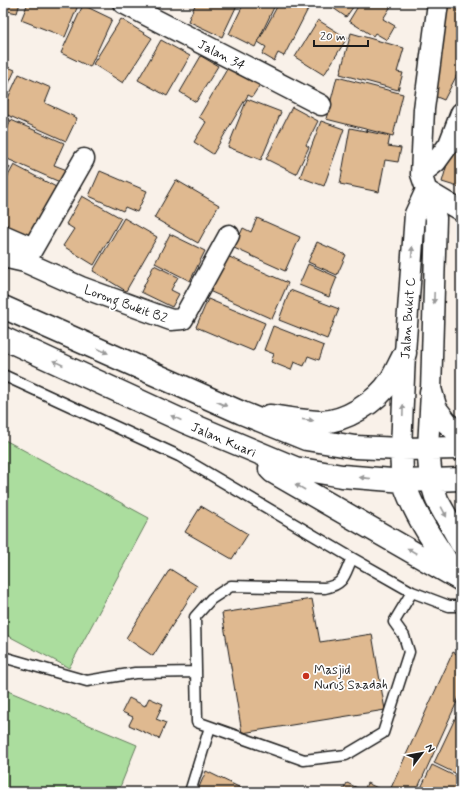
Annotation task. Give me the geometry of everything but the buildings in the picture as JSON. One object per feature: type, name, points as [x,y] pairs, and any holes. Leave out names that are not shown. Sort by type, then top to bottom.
[{"type":"street","name":"Jalan 34","points":[[123,3],[321,105]]},
{"type":"street","name":"Jalan Bukit C","points":[[401,449],[405,353],[415,214],[424,182],[424,109],[438,3]]},
{"type":"street","points":[[461,113],[449,144],[424,182],[461,211]]},
{"type":"street","points":[[29,255],[84,159]]},
{"type":"street","name":"Jalan Bukit C","points":[[424,182],[436,218],[428,448]]},
{"type":"street","name":"Lorong Bukit B2","points":[[3,235],[29,255],[81,287],[171,320],[184,319],[229,235]]},
{"type":"street","name":"Lorong Bukit B2","points":[[3,257],[29,255]]},
{"type":"street","points":[[3,307],[242,413],[306,439],[355,447],[401,449],[461,448]]},
{"type":"street","name":"Jalan Kuari","points":[[3,338],[182,421],[295,468],[342,476],[404,481],[461,479]]},
{"type":"street","points":[[242,413],[319,422],[340,419],[360,409],[378,395],[390,381],[405,353]]},
{"type":"street","points":[[431,392],[436,409],[446,422],[461,435]]},
{"type":"street","points":[[428,448],[431,480],[437,500],[461,543]]},
{"type":"street","points":[[401,449],[404,481],[411,500],[434,543],[460,579]]},
{"type":"street","points":[[251,450],[273,472],[460,579]]},
{"type":"lane","points":[[3,375],[179,456],[412,592],[449,606],[461,606]]},
{"type":"lane","points":[[352,558],[342,580],[335,586],[325,588],[231,586],[211,599],[195,617],[197,722],[304,760],[346,755],[383,733],[409,652],[404,636],[394,622],[412,592]]},
{"type":"lane","points":[[3,657],[87,680],[135,672],[196,672]]},
{"type":"lane","points":[[190,792],[210,727]]},
{"type":"green space","points":[[3,439],[149,518],[69,668],[3,633]]},
{"type":"green space","points":[[3,689],[137,745],[118,792],[3,792]]},
{"type":"place","name":"Masjid Nurus Saadah","points":[[306,676]]}]
